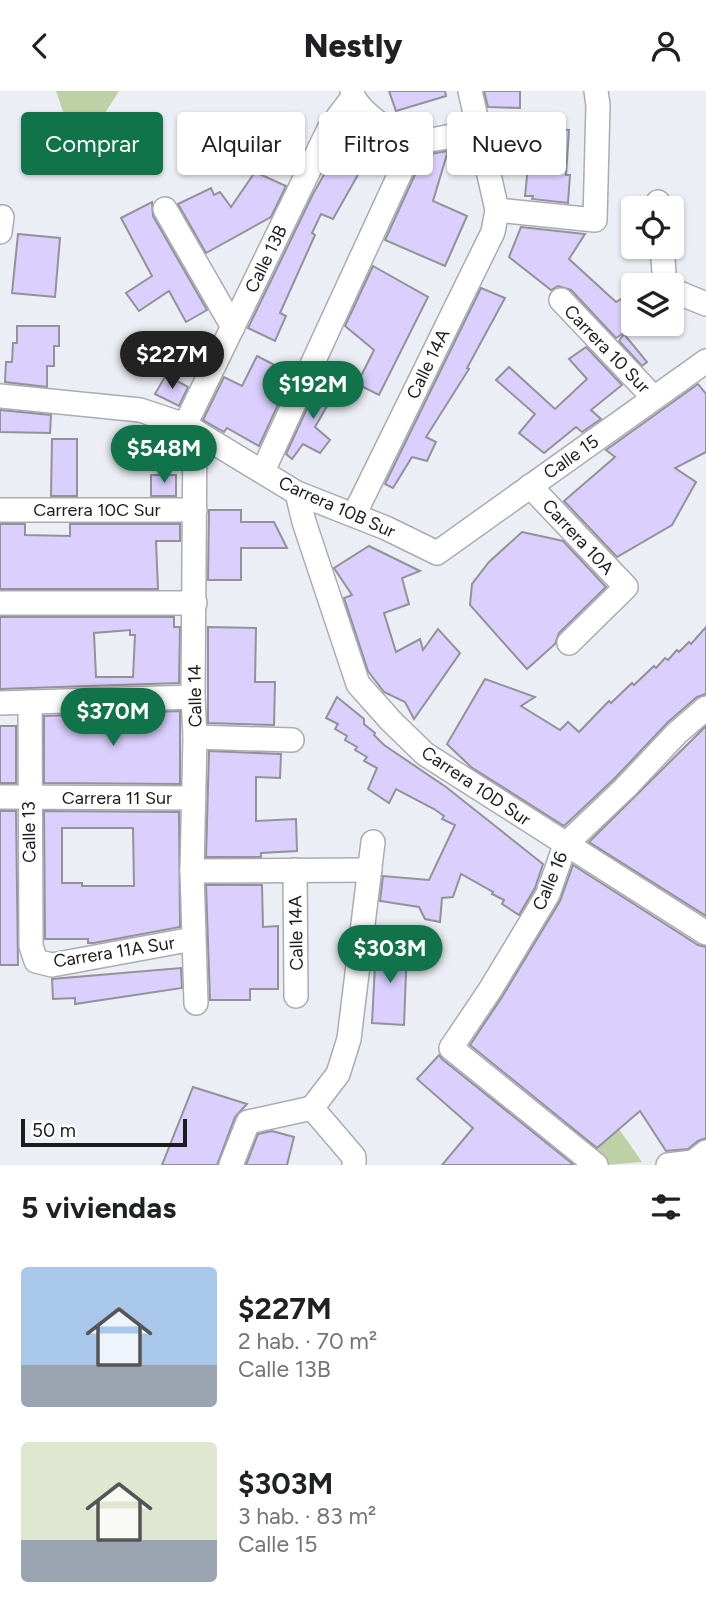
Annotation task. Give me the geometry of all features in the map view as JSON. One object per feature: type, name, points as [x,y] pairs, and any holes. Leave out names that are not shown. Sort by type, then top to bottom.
[{"type":"street","points":[[470,91],[475,112]]},
{"type":"street","points":[[489,175],[497,210],[595,220],[598,105],[596,91]]},
{"type":"street","points":[[352,94],[367,112]]},
{"type":"street","name":"Calle 13B","points":[[190,428],[233,327],[329,129],[352,94]]},
{"type":"street","points":[[262,471],[399,175]]},
{"type":"street","points":[[165,209],[233,327]]},
{"type":"street","name":"Calle 14A","points":[[354,515],[493,232],[497,210]]},
{"type":"street","points":[[684,295],[706,304]]},
{"type":"street","name":"Carrera 10 Sur","points":[[561,300],[654,398]]},
{"type":"street","name":"Calle 15","points":[[437,553],[706,361]]},
{"type":"street","name":"Carrera 10B Sur","points":[[0,396],[140,410],[190,428],[297,493],[354,515],[437,553]]},
{"type":"street","name":"Calle 14","points":[[190,428],[195,510],[192,871],[196,1003]]},
{"type":"street","name":"Carrera 10A","points":[[530,486],[626,587],[569,643]]},
{"type":"street","name":"Carrera 10D Sur","points":[[297,493],[304,522],[358,684],[391,721],[425,754],[706,933]]},
{"type":"street","name":"Carrera 10C Sur","points":[[0,510],[195,510]]},
{"type":"street","points":[[0,603],[195,603]]},
{"type":"street","points":[[0,703],[193,697]]},
{"type":"street","name":"Calle 13","points":[[30,702],[31,946],[36,961]]},
{"type":"street","name":"Calle 16","points":[[596,1165],[451,1048],[548,894],[565,845],[625,788],[677,733],[706,708]]},
{"type":"street","points":[[195,737],[292,740]]},
{"type":"street","name":"Carrera 11 Sur","points":[[0,797],[193,798]]},
{"type":"street","points":[[231,1165],[248,1122],[312,1108],[338,1074],[349,1039],[373,842]]},
{"type":"street","name":"Calle 14A","points":[[295,870],[296,996]]},
{"type":"street","points":[[192,871],[370,870]]},
{"type":"street","name":"Carrera 11A Sur","points":[[36,961],[52,965],[193,939]]},
{"type":"street","points":[[312,1108],[354,1157],[354,1165]]},
{"type":"street","points":[[668,1165],[698,1159]]},
{"type":"green space","points":[[56,91],[119,91],[106,112],[63,112]]},
{"type":"green space","points":[[589,1086],[642,1162],[606,1165],[561,1130]]},
{"type":"building","points":[[389,91],[445,91],[446,96],[396,111]]},
{"type":"building","points":[[484,91],[520,91],[520,108],[488,107]]},
{"type":"building","points":[[566,130],[569,130],[566,175]]},
{"type":"building","points":[[447,151],[433,201],[467,216],[445,266],[385,240],[415,175],[433,175],[433,154]]},
{"type":"building","points":[[253,175],[262,175],[286,186],[271,217],[206,253],[178,204],[211,188],[214,195],[220,192],[231,207]]},
{"type":"building","points":[[324,175],[358,175],[333,219],[321,214],[312,233],[315,235],[280,313],[286,316],[275,341],[248,328]]},
{"type":"building","points":[[527,175],[570,175],[568,203],[525,196]]},
{"type":"building","points":[[152,202],[153,216],[207,310],[186,322],[169,291],[139,311],[126,293],[152,276],[121,218]]},
{"type":"building","points":[[521,227],[585,234],[569,259],[616,302],[621,299],[621,335],[616,338],[571,290],[558,286],[551,290],[509,257]]},
{"type":"building","points":[[18,234],[60,238],[55,297],[12,293]]},
{"type":"building","points":[[373,266],[428,297],[379,395],[357,384],[374,350],[345,326]]},
{"type":"building","points":[[481,288],[505,298],[467,368],[469,369],[426,437],[436,442],[427,461],[412,457],[393,488],[385,484]]},
{"type":"building","points":[[17,326],[59,326],[59,346],[54,346],[54,366],[47,366],[47,387],[5,382],[6,362],[12,362],[13,343],[17,343]]},
{"type":"building","points":[[626,336],[647,362],[642,366],[619,341]]},
{"type":"building","points":[[586,347],[622,385],[591,410],[601,419],[582,432],[576,427],[544,453],[519,433],[535,414],[496,380],[509,367],[555,409],[587,379],[569,359]]},
{"type":"building","points":[[257,356],[292,374],[259,446],[227,428],[224,432],[203,420],[224,377],[242,386]]},
{"type":"building","points":[[166,375],[188,387],[179,406],[155,394]]},
{"type":"building","points":[[321,378],[338,387],[315,427],[330,440],[320,453],[303,444],[292,459],[286,454]]},
{"type":"building","points":[[698,384],[706,394],[706,452],[675,468],[696,482],[672,525],[617,557],[564,501],[615,457],[606,450]]},
{"type":"building","points":[[0,410],[51,415],[50,433],[0,432]]},
{"type":"building","points":[[52,439],[77,439],[77,496],[51,496]]},
{"type":"building","points":[[151,475],[176,475],[176,496],[151,496]]},
{"type":"building","points":[[209,510],[241,510],[241,522],[274,522],[287,548],[241,548],[241,580],[208,580]]},
{"type":"building","points":[[0,524],[25,524],[25,535],[70,536],[70,524],[180,524],[180,541],[156,541],[158,589],[0,589]]},
{"type":"building","points":[[522,532],[563,541],[606,587],[559,633],[555,644],[527,669],[470,605],[472,584],[489,562]]},
{"type":"building","points":[[369,546],[420,571],[402,578],[409,604],[384,613],[396,652],[420,639],[423,650],[438,629],[460,653],[414,719],[405,702],[384,692],[368,671],[344,598],[352,595],[334,568]]},
{"type":"building","points":[[0,617],[174,617],[174,627],[180,627],[179,683],[0,689]],"holes":[[[130,630],[130,635],[135,635],[133,677],[96,677],[94,633]]]},
{"type":"building","points":[[208,627],[256,628],[255,682],[275,682],[274,725],[208,723]]},
{"type":"building","points":[[706,627],[706,694],[697,697],[668,722],[615,778],[564,826],[471,767],[447,744],[485,679],[535,697],[521,706],[560,730],[568,722],[579,732],[609,701],[611,703],[665,658],[668,660],[677,650],[679,652],[689,642],[691,644]]},
{"type":"building","points":[[337,697],[364,719],[364,724],[384,745],[446,787],[543,864],[535,888],[519,915],[502,904],[504,900],[492,894],[493,892],[461,874],[453,897],[442,898],[440,922],[425,919],[419,907],[380,901],[383,876],[429,880],[455,825],[442,819],[444,816],[434,809],[396,789],[389,803],[368,789],[377,768],[364,761],[367,757],[345,740],[347,736],[335,729],[338,724],[326,718]]},
{"type":"building","points":[[180,711],[180,784],[44,783],[44,716]]},
{"type":"building","points":[[0,726],[16,726],[16,783],[0,783]]},
{"type":"building","points":[[706,726],[706,916],[589,842]]},
{"type":"building","points":[[209,751],[281,754],[280,778],[256,777],[256,821],[296,819],[297,851],[261,853],[261,857],[206,857]]},
{"type":"building","points":[[0,811],[16,811],[18,965],[0,965]]},
{"type":"building","points":[[44,811],[179,812],[180,927],[94,943],[88,943],[88,939],[45,939]],"holes":[[[62,828],[133,828],[134,886],[82,886],[82,883],[62,883]]]},
{"type":"building","points":[[573,865],[698,945],[706,947],[706,1138],[688,1149],[666,1151],[640,1111],[597,1148],[470,1045],[560,901]]},
{"type":"building","points":[[206,885],[262,885],[263,927],[278,926],[278,989],[250,989],[250,1000],[210,1000]]},
{"type":"building","points":[[376,945],[407,947],[404,1025],[372,1023]]},
{"type":"building","points":[[181,968],[182,988],[75,1004],[75,998],[53,999],[52,979]]},
{"type":"building","points":[[439,1055],[574,1165],[442,1165],[473,1128],[417,1079]]},
{"type":"building","points":[[193,1087],[247,1104],[235,1117],[217,1165],[162,1165]]},
{"type":"building","points":[[272,1131],[294,1137],[287,1165],[246,1165],[258,1134]]}]
